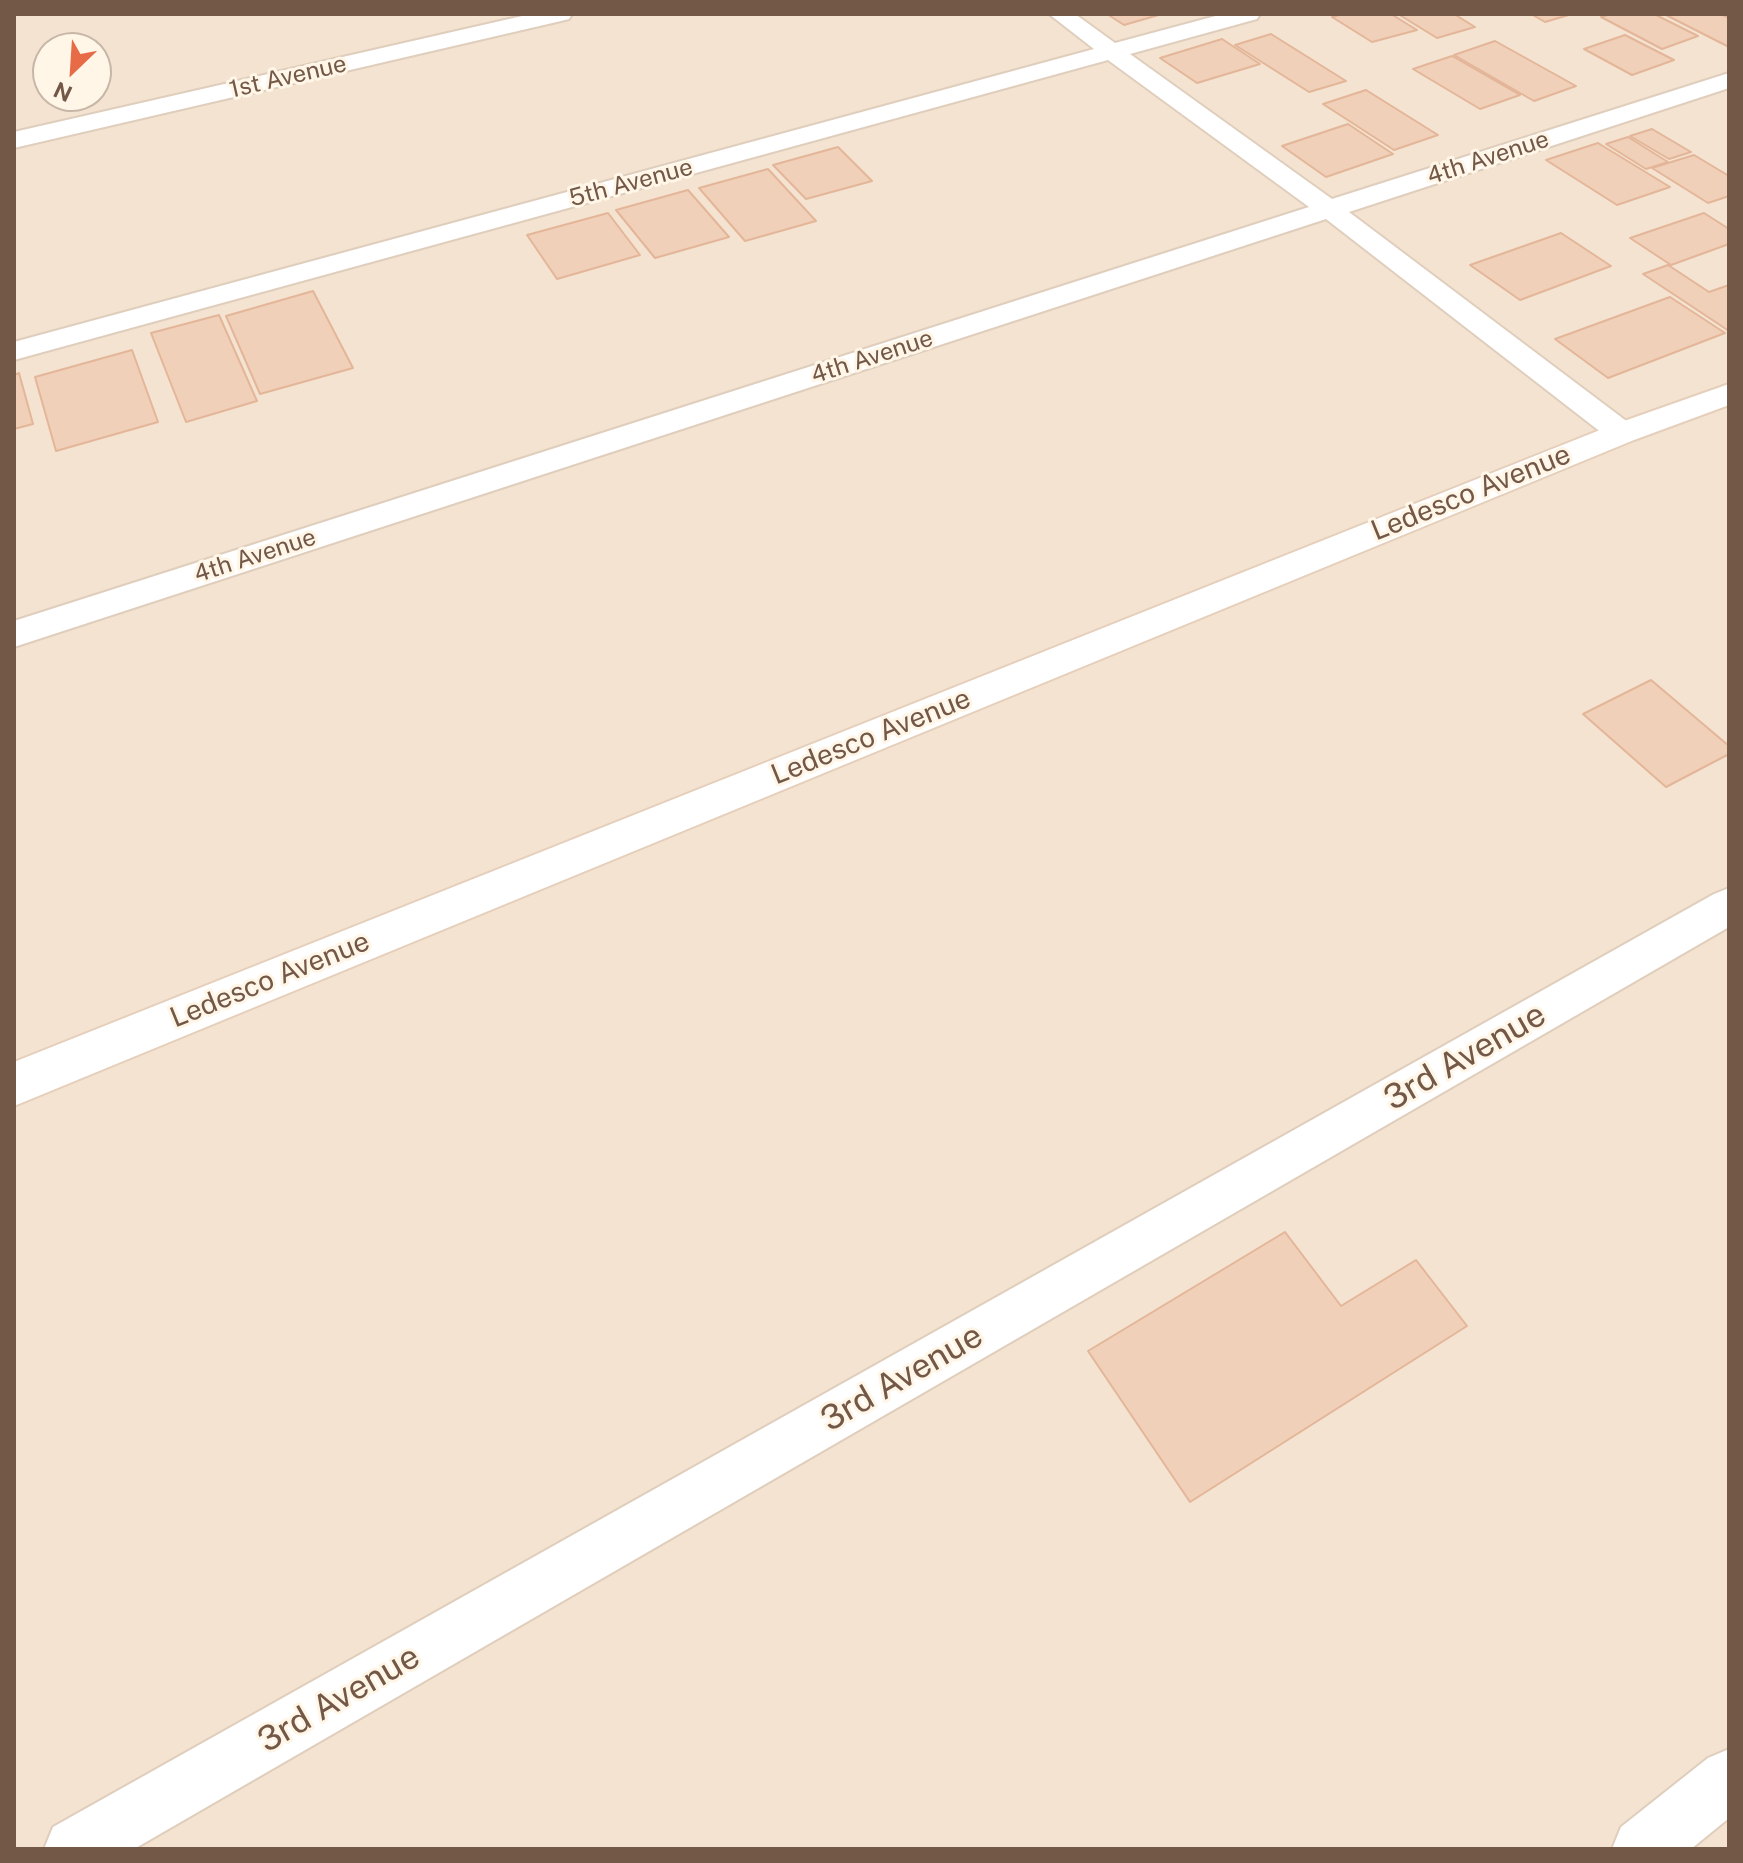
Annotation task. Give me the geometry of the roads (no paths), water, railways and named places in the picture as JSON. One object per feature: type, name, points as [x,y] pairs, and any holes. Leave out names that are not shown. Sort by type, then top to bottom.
[{"type":"street","name":"1st Avenue","points":[[14,140],[561,14]]},
{"type":"street","points":[[1060,14],[1329,209],[1622,433]]},
{"type":"street","name":"5th Avenue","points":[[14,351],[1249,14]]},
{"type":"street","name":"4th Avenue","points":[[14,634],[1729,80]]},
{"type":"street","name":"Ledesco Avenue","points":[[14,1084],[1622,433],[1729,394]]},
{"type":"street","name":"3rd Avenue","points":[[75,1849],[1729,906]]},
{"type":"street","points":[[1643,1849],[1729,1779]]}]
